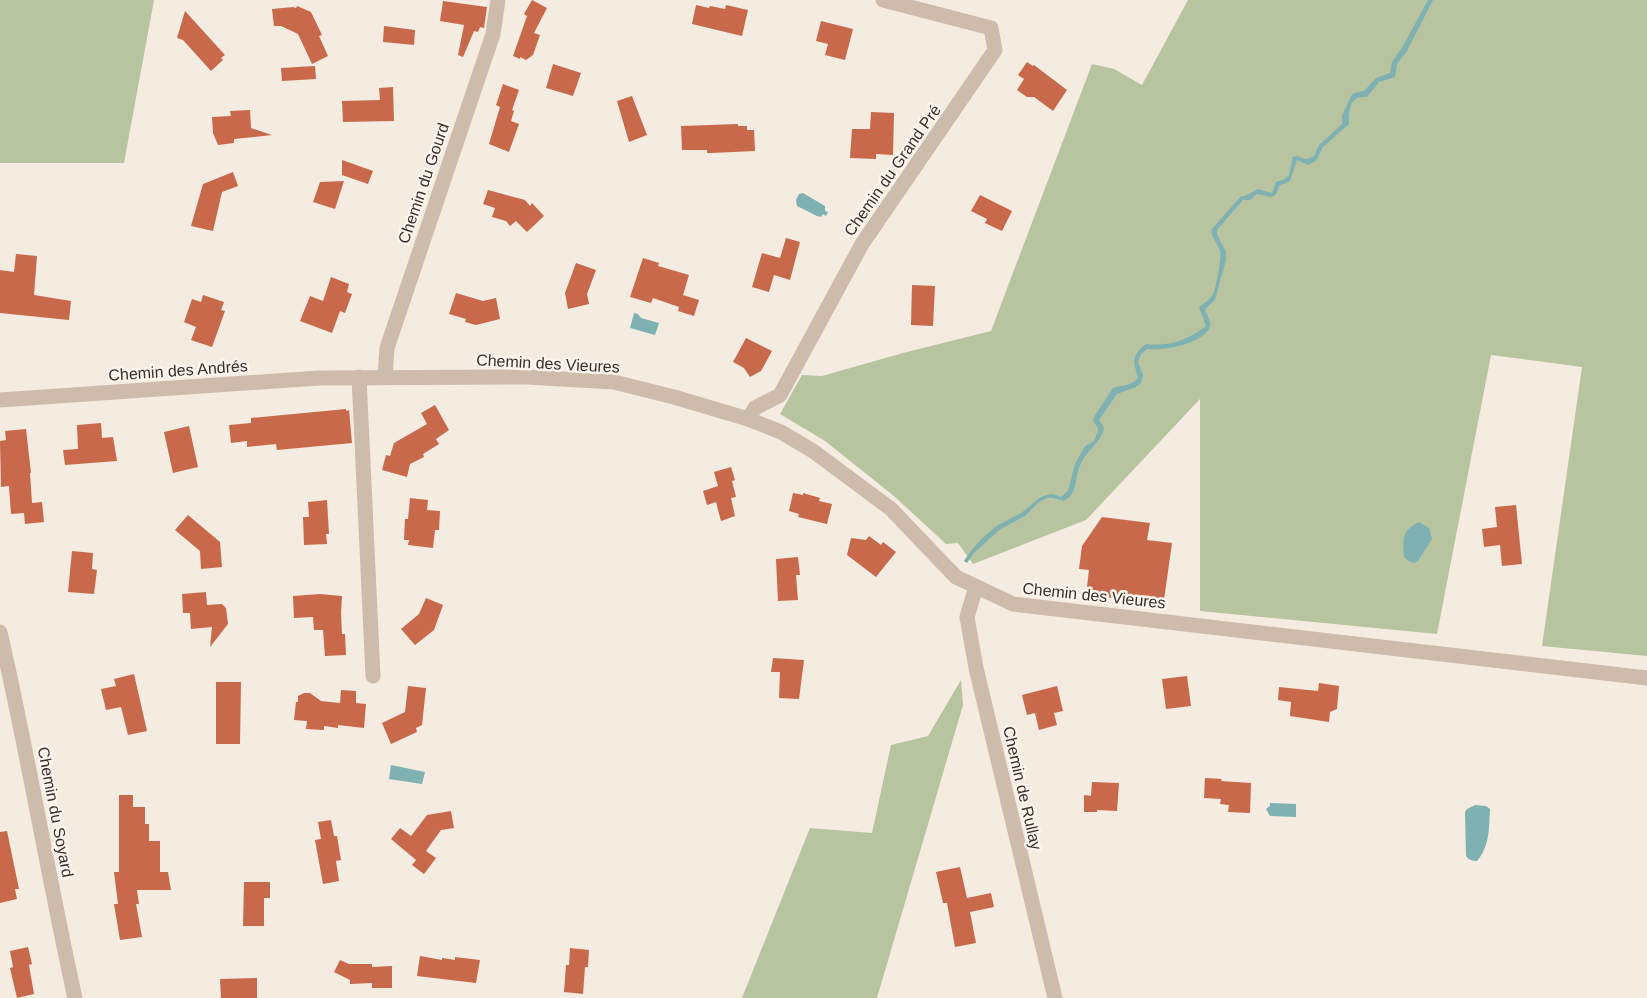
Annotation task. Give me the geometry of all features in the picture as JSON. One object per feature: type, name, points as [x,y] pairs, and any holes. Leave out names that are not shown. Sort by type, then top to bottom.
[{"type":"street","name":"Chemin du Gourd","points":[[385,377],[387,348],[493,34],[498,0]]},
{"type":"street","name":"Chemin du Grand Pré","points":[[748,419],[755,408],[780,395],[862,244],[995,50],[991,28],[883,0]]},
{"type":"street","points":[[358,377],[373,676]]},
{"type":"street","name":"Chemin des Andrés","points":[[0,400],[307,379],[385,377]]},
{"type":"street","name":"Chemin des Vieures","points":[[385,377],[527,377],[614,382],[748,419],[781,432],[813,451],[891,509],[956,577],[1013,604],[1647,678]]},
{"type":"street","name":"Chemin de Rullay","points":[[976,587],[967,617],[976,668],[1055,998]]},
{"type":"street","name":"Chemin du Soyard","points":[[0,632],[22,730],[40,834],[75,998]]},
{"type":"green space","points":[[0,0],[154,0],[124,163],[0,163]]},
{"type":"green space","points":[[1188,0],[1647,0],[1647,656],[1542,646],[1582,367],[1491,355],[1437,634],[1200,611],[1200,399],[1086,520],[973,564],[958,543],[946,544],[894,496],[825,441],[780,414],[802,375],[822,376],[991,331],[1092,64],[1114,69],[1142,85]]},
{"type":"green space","points":[[961,680],[963,705],[877,998],[742,998],[810,828],[872,833],[891,745],[928,736]]},
{"type":"water","points":[[1428,0],[1433,0],[1407,51],[1397,64],[1395,77],[1379,82],[1367,97],[1353,101],[1349,124],[1323,147],[1316,161],[1308,165],[1297,160],[1290,181],[1279,186],[1276,195],[1271,197],[1257,194],[1250,200],[1243,200],[1217,230],[1226,252],[1226,260],[1215,300],[1205,309],[1210,320],[1210,327],[1206,333],[1182,345],[1163,349],[1147,349],[1141,354],[1138,362],[1143,375],[1141,383],[1117,394],[1099,420],[1104,428],[1102,434],[1081,463],[1070,496],[1064,501],[1047,498],[1039,502],[1025,516],[999,530],[974,553],[967,563],[964,561],[980,540],[995,527],[1021,513],[1039,498],[1049,494],[1061,497],[1068,491],[1075,464],[1085,446],[1094,441],[1098,431],[1093,421],[1094,417],[1113,388],[1130,384],[1138,378],[1134,359],[1141,348],[1146,344],[1178,341],[1206,326],[1199,307],[1213,294],[1220,259],[1220,251],[1211,230],[1241,196],[1258,189],[1272,193],[1276,182],[1289,175],[1293,157],[1306,159],[1314,156],[1319,145],[1342,124],[1342,116],[1351,96],[1364,91],[1376,78],[1390,73],[1392,62]]},
{"type":"water","points":[[803,193],[825,206],[825,211],[828,212],[826,216],[823,214],[821,217],[817,216],[797,206],[796,200],[799,194]]},
{"type":"water","points":[[634,313],[641,318],[659,323],[655,335],[630,328]]},
{"type":"water","points":[[1419,522],[1429,528],[1432,539],[1418,561],[1412,563],[1404,557],[1404,536],[1413,525]]},
{"type":"water","points":[[391,765],[425,772],[422,784],[389,779]]},
{"type":"water","points":[[1270,803],[1296,804],[1296,817],[1270,816],[1266,809]]},
{"type":"water","points":[[1475,805],[1486,806],[1490,809],[1487,843],[1477,861],[1466,856],[1465,812]]},
{"type":"building","points":[[532,0],[547,8],[534,33],[540,35],[533,55],[526,60],[513,56],[527,16],[524,14]]},
{"type":"building","points":[[443,1],[487,7],[484,28],[480,27],[478,32],[474,31],[463,57],[458,55],[464,25],[440,21]]},
{"type":"building","points":[[696,5],[725,9],[726,5],[748,10],[742,36],[692,24]]},
{"type":"building","points":[[297,6],[311,12],[322,35],[319,36],[328,56],[312,64],[298,34],[281,26],[274,26],[272,9],[296,8]]},
{"type":"building","points":[[185,11],[225,55],[211,71],[183,40],[177,38]]},
{"type":"building","points":[[821,21],[853,29],[845,60],[825,55],[828,44],[816,41]]},
{"type":"building","points":[[384,26],[415,30],[414,45],[383,42]]},
{"type":"building","points":[[1027,62],[1067,90],[1053,111],[1034,97],[1027,97],[1017,90],[1024,79],[1018,75]]},
{"type":"building","points":[[553,64],[581,73],[573,96],[546,88]]},
{"type":"building","points":[[315,66],[316,79],[282,81],[281,68]]},
{"type":"building","points":[[503,84],[519,90],[511,121],[519,124],[509,152],[489,144],[500,107],[496,105]]},
{"type":"building","points":[[393,87],[394,121],[343,122],[342,101],[380,100],[379,88]]},
{"type":"building","points":[[632,96],[647,135],[629,142],[617,101]]},
{"type":"building","points":[[250,110],[251,128],[272,135],[234,139],[234,143],[218,145],[213,133],[212,117],[231,116],[230,111]]},
{"type":"building","points":[[871,112],[894,113],[893,155],[876,154],[876,159],[850,158],[852,129],[870,129]]},
{"type":"building","points":[[738,124],[738,126],[747,126],[747,130],[754,130],[755,151],[707,153],[707,150],[682,150],[681,126]]},
{"type":"building","points":[[342,160],[373,171],[368,184],[342,175]]},
{"type":"building","points":[[233,172],[238,186],[222,192],[213,231],[191,226],[203,184]]},
{"type":"building","points":[[344,181],[335,209],[313,202],[320,182]]},
{"type":"building","points":[[488,190],[525,200],[530,206],[532,203],[544,216],[527,232],[516,221],[510,226],[506,221],[492,217],[495,208],[483,204]]},
{"type":"building","points":[[980,195],[1012,211],[1002,231],[985,223],[987,219],[971,211]]},
{"type":"building","points":[[786,238],[800,242],[790,280],[774,275],[769,292],[752,287],[762,253],[780,258]]},
{"type":"building","points":[[16,254],[37,256],[34,295],[71,301],[69,320],[0,313],[0,270],[14,272]]},
{"type":"building","points":[[643,258],[659,263],[658,266],[689,275],[683,295],[699,300],[694,316],[678,311],[679,307],[653,298],[651,303],[630,297]]},
{"type":"building","points":[[576,263],[596,270],[587,294],[589,304],[568,309],[565,293]]},
{"type":"building","points":[[331,277],[349,284],[347,292],[352,294],[345,313],[340,311],[332,333],[300,321],[310,296],[323,301]]},
{"type":"building","points":[[912,285],[935,286],[933,326],[911,325]]},
{"type":"building","points":[[456,293],[483,301],[496,298],[500,319],[476,325],[449,314]]},
{"type":"building","points":[[203,295],[224,302],[221,310],[225,311],[212,347],[191,340],[196,327],[184,322],[192,299],[201,302]]},
{"type":"building","points":[[746,338],[772,351],[761,371],[750,377],[744,368],[733,362]]},
{"type":"building","points":[[435,405],[449,430],[436,439],[439,444],[423,454],[424,457],[410,464],[407,477],[382,470],[386,455],[390,456],[394,443],[427,424],[421,413]]},
{"type":"building","points":[[346,409],[346,411],[349,410],[352,443],[277,450],[276,444],[247,447],[247,441],[231,443],[229,425],[251,423],[251,418]]},
{"type":"building","points":[[101,423],[102,438],[113,437],[117,461],[65,465],[63,450],[78,449],[77,425]]},
{"type":"building","points":[[189,426],[198,467],[173,473],[164,432]]},
{"type":"building","points":[[26,429],[32,503],[42,502],[44,522],[25,524],[24,513],[11,514],[9,486],[1,487],[0,441],[6,440],[5,431]]},
{"type":"building","points":[[731,467],[735,480],[732,481],[736,497],[731,498],[735,516],[721,521],[716,502],[707,505],[703,491],[718,486],[714,472]]},
{"type":"building","points":[[793,493],[803,495],[803,493],[820,498],[819,501],[832,504],[827,524],[798,517],[799,514],[789,511]]},
{"type":"building","points":[[410,498],[428,500],[427,510],[440,511],[439,530],[435,530],[433,548],[408,545],[409,540],[404,540],[405,519],[408,519]]},
{"type":"building","points":[[327,500],[329,534],[326,534],[327,544],[304,545],[303,517],[309,517],[308,502]]},
{"type":"building","points":[[1516,505],[1522,564],[1502,566],[1500,545],[1484,547],[1482,529],[1497,527],[1495,507]]},
{"type":"building","points":[[188,515],[220,542],[222,567],[201,569],[200,551],[175,530]]},
{"type":"building","points":[[1102,517],[1150,523],[1147,540],[1172,543],[1163,607],[1086,595],[1089,570],[1079,569],[1082,546]]},
{"type":"building","points":[[869,536],[881,545],[883,542],[896,552],[876,577],[847,555],[851,538],[866,540]]},
{"type":"building","points":[[72,551],[93,553],[92,569],[97,570],[94,594],[68,592]]},
{"type":"building","points":[[798,557],[800,575],[796,575],[798,600],[778,601],[776,559]]},
{"type":"building","points":[[206,592],[207,605],[222,604],[226,608],[228,624],[210,647],[212,627],[191,629],[190,613],[183,613],[182,594]]},
{"type":"building","points":[[320,594],[342,596],[342,634],[345,634],[346,655],[325,656],[323,630],[314,630],[313,617],[294,618],[293,596]]},
{"type":"building","points":[[426,598],[443,605],[434,630],[415,645],[401,629],[419,614]]},
{"type":"building","points":[[773,658],[804,660],[799,699],[779,698],[780,672],[771,672]]},
{"type":"building","points":[[134,674],[147,731],[128,735],[121,707],[106,710],[101,689],[116,686],[114,679]]},
{"type":"building","points":[[1187,676],[1191,706],[1166,709],[1162,679]]},
{"type":"building","points":[[216,682],[241,682],[240,744],[216,744]]},
{"type":"building","points":[[1319,683],[1339,686],[1337,709],[1330,712],[1329,722],[1290,716],[1291,702],[1278,700],[1279,687],[1318,691]]},
{"type":"building","points":[[408,686],[426,688],[422,725],[416,728],[417,732],[391,744],[382,723],[405,712]]},
{"type":"building","points":[[1057,686],[1063,711],[1054,713],[1057,725],[1039,730],[1035,713],[1027,715],[1022,695]]},
{"type":"building","points":[[341,690],[356,691],[356,703],[366,704],[364,728],[338,725],[338,728],[324,726],[324,730],[306,729],[307,721],[294,720],[298,696],[310,693],[321,701],[340,703]]},
{"type":"building","points":[[1205,778],[1251,783],[1250,813],[1228,812],[1229,805],[1220,804],[1221,799],[1204,798]]},
{"type":"building","points":[[1092,782],[1119,783],[1117,811],[1084,812],[1084,795],[1091,796]]},
{"type":"building","points":[[119,795],[133,795],[133,807],[145,807],[145,824],[149,824],[149,841],[160,841],[160,872],[168,872],[171,890],[137,890],[139,904],[136,904],[142,937],[120,940],[114,904],[118,904],[114,872],[119,872]]},
{"type":"building","points":[[451,811],[454,828],[441,830],[426,851],[436,858],[424,874],[412,865],[416,860],[391,839],[400,828],[411,836],[427,815]]},
{"type":"building","points":[[331,820],[334,836],[337,836],[341,860],[336,861],[339,881],[323,884],[315,840],[321,839],[318,822]]},
{"type":"building","points":[[7,831],[19,889],[15,889],[17,899],[0,903],[0,832]]},
{"type":"building","points":[[960,867],[967,898],[991,893],[994,907],[970,912],[976,943],[955,947],[947,903],[943,903],[936,872]]},
{"type":"building","points":[[244,882],[270,882],[270,898],[264,898],[264,926],[243,926]]},
{"type":"building","points":[[28,947],[32,964],[29,965],[34,994],[17,998],[10,968],[13,967],[10,951]]},
{"type":"building","points":[[570,948],[589,950],[583,994],[564,992]]},
{"type":"building","points":[[420,956],[442,960],[442,958],[455,960],[455,957],[480,960],[476,983],[417,976]]},
{"type":"building","points":[[340,960],[349,964],[372,964],[372,967],[392,966],[392,988],[372,988],[372,983],[350,984],[350,980],[334,972]]},
{"type":"building","points":[[257,978],[257,998],[221,998],[220,979]]}]
